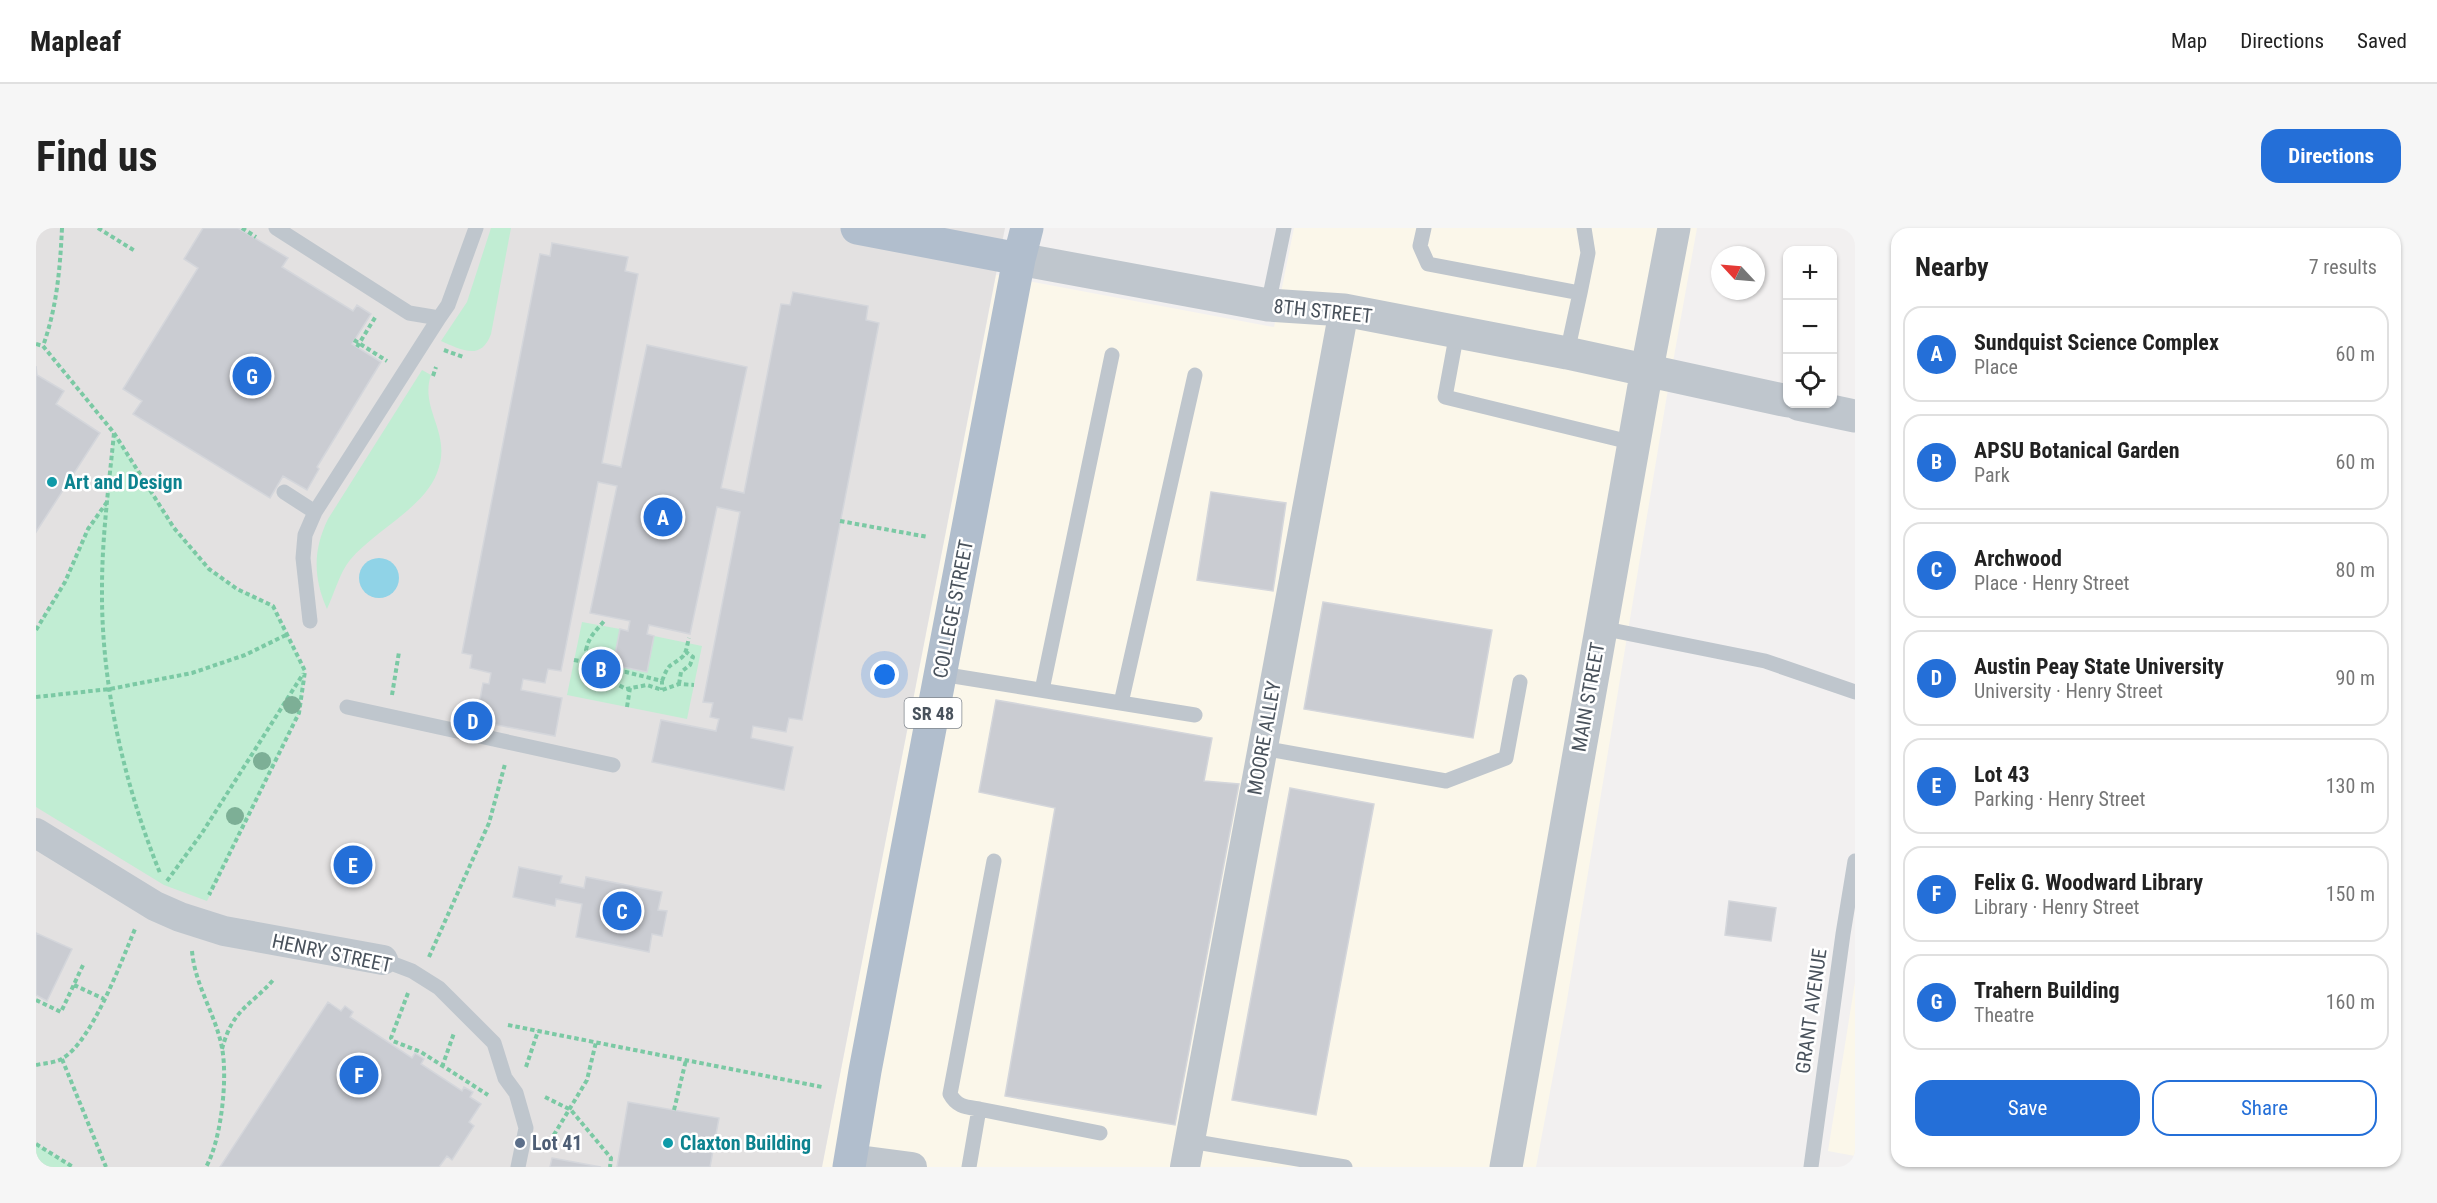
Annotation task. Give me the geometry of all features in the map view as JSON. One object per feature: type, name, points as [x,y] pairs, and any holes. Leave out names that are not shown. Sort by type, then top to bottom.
[{"type":"main road","name":"8TH STREET","points":[[857,228],[1019,259]]},
{"type":"main road","name":"COLLEGE STREET","points":[[850,1163],[865,1071],[1019,259],[1027,228]]},
{"type":"street","name":"MAIN STREET","points":[[1506,1167],[1600,628],[1674,228]]},
{"type":"street","name":"8TH STREET","points":[[1019,259],[1268,305],[1344,310],[1647,369],[1783,400]]},
{"type":"street","name":"MOORE ALLEY","points":[[1187,1154],[1344,310]]},
{"type":"street","points":[[1817,408],[1855,416]]},
{"type":"street","name":"HENRY STREET","points":[[36,833],[154,906],[180,917],[224,931],[383,960]]},
{"type":"street","points":[[850,1163],[912,1167]]},
{"type":"lane","points":[[276,228],[409,313],[439,318]]},
{"type":"lane","points":[[310,621],[303,558],[305,535],[315,512],[448,305],[470,250],[476,228]]},
{"type":"lane","points":[[1268,305],[1284,228]]},
{"type":"lane","points":[[1424,228],[1420,246],[1428,264],[1580,293]]},
{"type":"lane","points":[[1567,353],[1588,254],[1584,228]]},
{"type":"lane","points":[[1457,332],[1445,397],[1634,443]]},
{"type":"lane","points":[[1042,690],[1112,355]]},
{"type":"lane","points":[[1121,703],[1195,375]]},
{"type":"lane","points":[[284,492],[315,512]]},
{"type":"lane","points":[[1600,628],[1765,661],[1855,692]]},
{"type":"lane","points":[[941,674],[1195,715]]},
{"type":"lane","points":[[1263,748],[1446,781],[1506,758],[1520,682]]},
{"type":"lane","points":[[346,707],[614,765]]},
{"type":"lane","points":[[994,861],[950,1095],[960,1106],[1100,1133]]},
{"type":"lane","name":"GRANT AVENUE","points":[[1811,1167],[1855,861]]},
{"type":"lane","name":"HENRY STREET","points":[[383,960],[412,971],[439,987],[494,1043],[505,1078],[516,1093],[526,1128],[518,1167]]},
{"type":"lane","points":[[969,1167],[979,1109]]},
{"type":"lane","points":[[1187,1154],[1345,1167]]},
{"type":"path","points":[[43,346],[53,318],[60,270],[62,228]]},
{"type":"path","points":[[98,228],[135,251]]},
{"type":"path","points":[[36,344],[43,346],[114,433],[174,528],[209,569],[237,589],[273,606],[306,671],[202,833],[164,885],[134,796],[117,733],[110,689],[102,589],[114,433]]},
{"type":"path","points":[[442,349],[463,357]]},
{"type":"path","points":[[36,630],[65,582],[88,530],[107,501]]},
{"type":"path","points":[[840,521],[928,537]]},
{"type":"path","points":[[604,621],[591,635],[586,650],[592,658],[590,663],[594,674],[600,677],[618,672],[635,673],[662,681]]},
{"type":"path","points":[[36,697],[110,689],[192,673],[245,655],[286,635]]},
{"type":"path","points":[[662,690],[662,681],[668,667],[686,652],[689,638]]},
{"type":"path","points":[[388,716],[399,652]]},
{"type":"path","points":[[679,684],[681,672],[690,665],[693,657],[686,652]]},
{"type":"path","points":[[574,660],[590,663]]},
{"type":"path","points":[[611,674],[615,683],[630,688],[647,685],[662,690],[679,684],[694,685]]},
{"type":"path","points":[[627,707],[630,688]]},
{"type":"path","points":[[428,961],[489,823],[507,759]]},
{"type":"path","points":[[36,1065],[62,1059],[80,1044],[104,999],[138,924],[154,906]]},
{"type":"path","points":[[36,1000],[61,1012],[84,963]]},
{"type":"path","points":[[222,1048],[226,1033],[239,1012],[249,1001],[263,992],[274,979]]},
{"type":"path","points":[[74,985],[104,999]]},
{"type":"path","points":[[409,991],[392,1038],[393,1041],[421,1052],[491,1096]]},
{"type":"path","points":[[505,1024],[822,1087]]},
{"type":"path","points":[[526,1067],[538,1031]]},
{"type":"path","points":[[442,1067],[454,1032]]},
{"type":"path","points":[[544,1151],[571,1110],[587,1080],[596,1042]]},
{"type":"path","points":[[62,1059],[106,1167]]},
{"type":"path","points":[[674,1110],[686,1060]]},
{"type":"path","points":[[545,1097],[571,1110],[611,1158],[610,1167]]},
{"type":"path","points":[[36,1144],[72,1167]]},
{"type":"shaded area","points":[[36,228],[1005,228],[822,1167],[36,1167]]},
{"type":"shaded area","points":[[1294,228],[1697,228],[1666,401],[1566,1006],[1536,1167],[822,1167],[996,275],[1274,327]]},
{"type":"shaded area","points":[[1855,982],[1855,1156],[1828,1151]]},
{"type":"green space","points":[[491,228],[511,228],[491,334],[482,348],[476,351],[463,350],[441,341],[467,302]]},
{"type":"green space","points":[[422,370],[431,375],[428,388],[429,399],[441,446],[441,459],[437,473],[421,498],[350,560],[340,577],[327,609],[317,575],[317,553],[323,530]]},
{"type":"green space","points":[[114,433],[174,528],[209,569],[237,589],[273,606],[305,671],[299,713],[207,901],[164,885],[36,807],[36,630],[65,582],[88,529],[107,501]]},
{"type":"green space","points":[[582,622],[620,629],[613,665],[646,672],[654,636],[702,646],[687,719],[567,695]]},
{"type":"green space","points":[[36,1144],[73,1167],[36,1167]]},
{"type":"water","points":[[379,558],[393,564],[399,578],[393,592],[379,598],[365,592],[359,578],[365,564]]},
{"type":"building","points":[[203,228],[238,228],[288,258],[282,267],[353,311],[357,305],[371,314],[352,344],[381,362],[317,467],[319,469],[307,490],[283,476],[270,498],[133,414],[142,401],[123,389],[198,268],[184,259]]},
{"type":"building","points":[[552,243],[628,257],[625,271],[638,274],[602,463],[621,467],[647,345],[747,367],[721,488],[744,493],[781,304],[790,305],[793,292],[868,306],[866,320],[879,323],[802,720],[789,718],[786,732],[753,726],[751,738],[793,747],[784,790],[652,762],[661,720],[716,731],[719,719],[710,717],[713,703],[703,702],[740,512],[717,507],[690,634],[649,625],[647,634],[654,636],[647,672],[613,665],[620,629],[628,631],[630,621],[590,613],[617,486],[598,482],[561,671],[548,669],[545,683],[523,679],[521,690],[562,698],[555,736],[476,721],[483,683],[489,684],[491,673],[470,668],[472,655],[462,653],[540,254],[550,256]]},
{"type":"building","name":"Art and Design","points":[[36,366],[37,375],[64,391],[56,404],[100,433],[36,532]]},
{"type":"building","points":[[1211,492],[1286,503],[1273,591],[1197,580]]},
{"type":"building","points":[[1323,602],[1492,630],[1473,738],[1304,709]]},
{"type":"building","points":[[996,700],[1212,738],[1204,781],[1239,784],[1175,1125],[1005,1096],[1055,808],[979,792]]},
{"type":"building","points":[[1290,788],[1374,804],[1316,1115],[1232,1100]]},
{"type":"building","points":[[519,867],[562,876],[560,883],[584,888],[586,877],[662,892],[658,910],[667,911],[662,936],[652,934],[649,952],[576,937],[582,904],[556,899],[555,906],[513,897]]},
{"type":"building","points":[[1729,901],[1776,908],[1771,941],[1725,935]]},
{"type":"building","points":[[36,933],[72,949],[47,1001],[36,995]]},
{"type":"building","points":[[328,1002],[341,1011],[345,1006],[353,1012],[350,1017],[412,1058],[415,1053],[424,1059],[421,1064],[462,1091],[464,1087],[473,1092],[470,1097],[481,1104],[469,1122],[474,1126],[452,1160],[447,1156],[439,1167],[220,1167]]},
{"type":"building","name":"Claxton Building","points":[[628,1102],[719,1118],[710,1167],[617,1167]]},
{"type":"building","points":[[552,1158],[601,1167],[550,1167]]},
{"type":"place","name":"Trahern Building","points":[[252,376]]},
{"type":"place","name":"Art and Design","points":[[52,482]]},
{"type":"place","name":"Sundquist Science Complex","points":[[663,517]]},
{"type":"place","name":"APSU Botanical Garden","points":[[601,669]]},
{"type":"place","name":"Austin Peay State University","points":[[473,721]]},
{"type":"place","name":"Lot 43","points":[[353,865]]},
{"type":"place","name":"Archwood","points":[[622,911]]},
{"type":"place","name":"Felix G. Woodward Library","points":[[359,1075]]},
{"type":"place","name":"Lot 41","points":[[520,1143]]},
{"type":"place","name":"Claxton Building","points":[[668,1143]]}]
